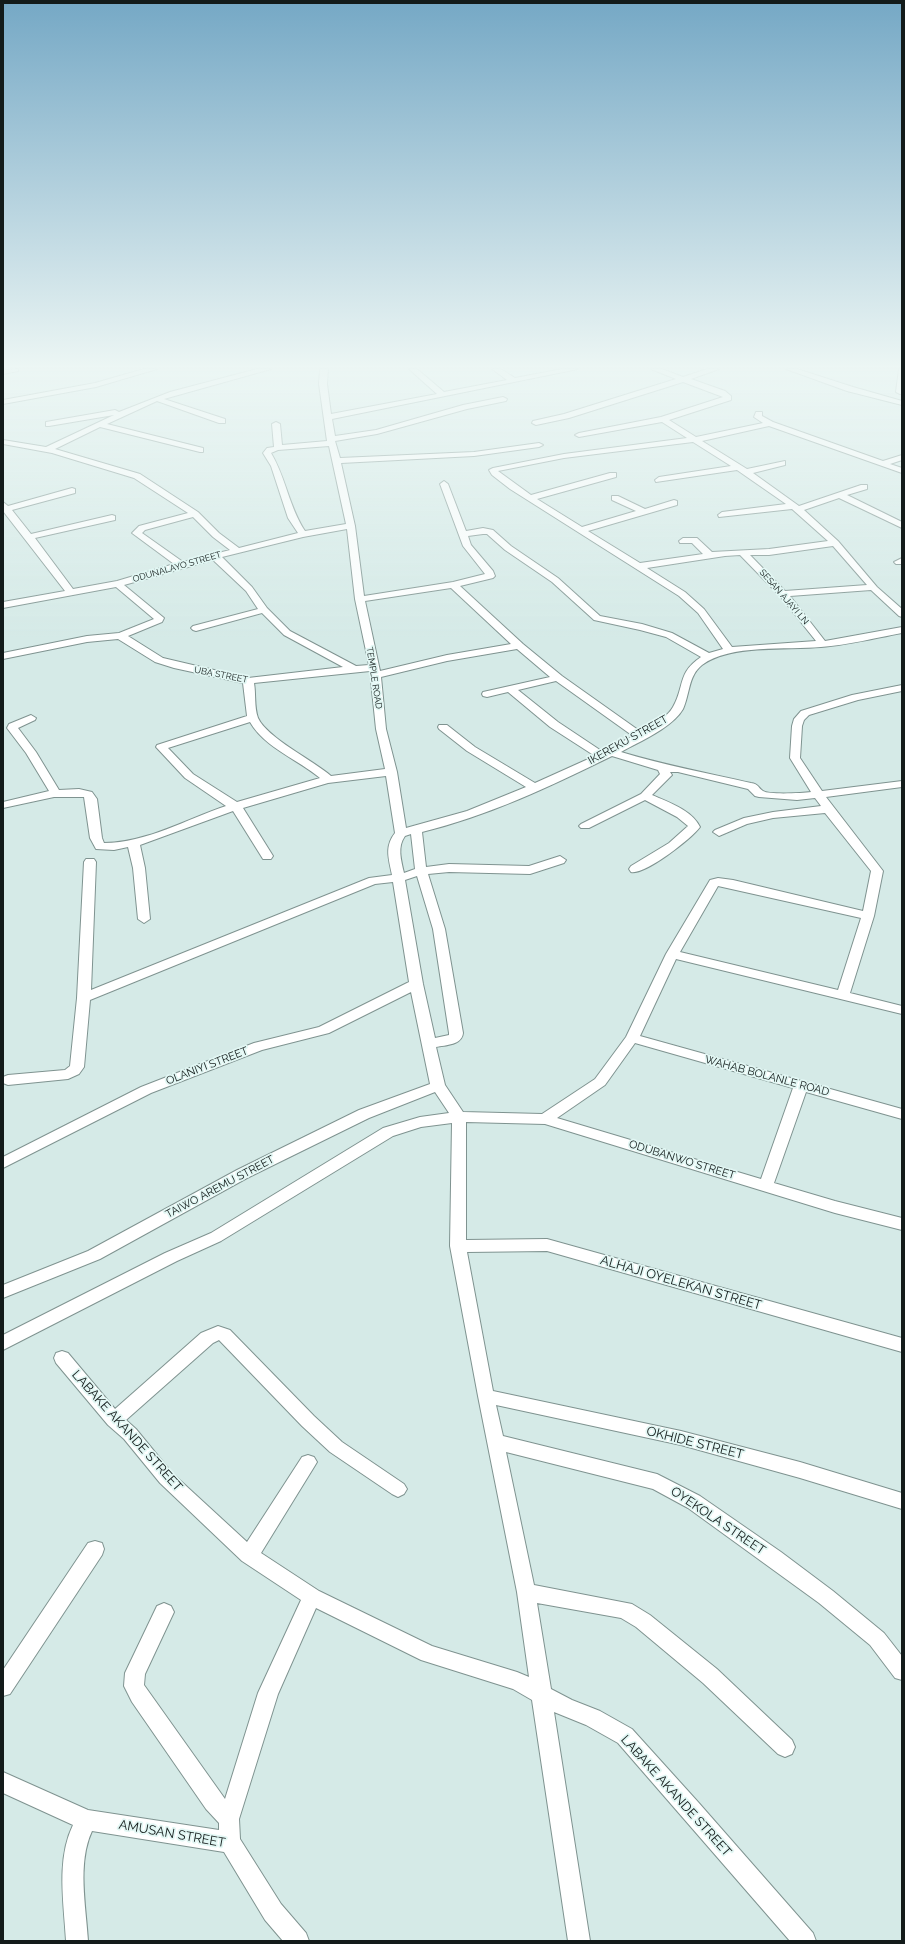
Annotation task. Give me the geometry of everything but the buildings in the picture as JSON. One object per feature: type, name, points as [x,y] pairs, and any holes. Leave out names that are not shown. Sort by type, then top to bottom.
[{"type":"street","points":[[81,460],[137,476],[195,514],[216,535],[236,550]]},
{"type":"street","points":[[271,460],[275,466],[292,518],[302,534]]},
{"type":"street","points":[[337,462],[376,460]]},
{"type":"street","points":[[544,460],[494,469],[493,471],[513,487],[682,594],[701,611],[729,651]]},
{"type":"street","points":[[726,460],[746,472],[795,508],[835,543],[872,588],[902,614]]},
{"type":"street","points":[[871,460],[902,472]]},
{"type":"street","points":[[883,464],[893,460]]},
{"type":"street","name":"TEMPLE ROAD","points":[[337,462],[351,526],[360,599],[375,671],[381,728],[391,772],[401,833]]},
{"type":"street","points":[[746,472],[782,463]]},
{"type":"street","points":[[659,480],[738,467]]},
{"type":"street","points":[[530,498],[613,475]]},
{"type":"street","points":[[360,599],[453,585],[490,576],[490,573],[467,546],[444,484]]},
{"type":"street","points":[[722,515],[795,508],[840,495],[864,486]]},
{"type":"street","points":[[71,593],[30,536],[5,509],[72,491]]},
{"type":"street","points":[[840,495],[902,525]]},
{"type":"street","points":[[615,498],[645,512]]},
{"type":"street","points":[[581,530],[674,503]]},
{"type":"street","points":[[181,564],[136,533],[142,528],[195,514]]},
{"type":"street","points":[[30,536],[112,518]]},
{"type":"street","name":"ODUNALAYO STREET","points":[[3,605],[118,584],[181,564],[236,550],[302,534],[351,526]]},
{"type":"street","points":[[463,534],[483,531],[490,532],[508,548],[555,580],[597,618],[635,625],[669,635],[709,657]]},
{"type":"street","points":[[683,541],[694,540],[710,555]]},
{"type":"street","points":[[640,566],[710,555],[769,552],[835,543]]},
{"type":"street","name":"SESAN AJAYI LN","points":[[743,553],[783,594],[823,644]]},
{"type":"street","points":[[215,556],[249,589],[264,610],[287,633],[354,669]]},
{"type":"street","points":[[3,656],[87,639],[105,636],[120,636],[157,622],[159,618],[118,584]]},
{"type":"street","points":[[453,585],[519,646],[558,678],[640,736]]},
{"type":"street","points":[[783,594],[872,588]]},
{"type":"street","points":[[196,628],[264,610]]},
{"type":"street","name":"IKEREKU STREET","points":[[401,833],[467,816],[536,788],[640,736],[674,713],[687,676],[696,666],[709,657],[729,651],[823,644],[902,630]]},
{"type":"street","name":"UBA STREET","points":[[120,636],[159,660],[174,665],[248,681],[354,669],[375,671],[470,653],[519,646]]},
{"type":"street","points":[[487,694],[558,678]]},
{"type":"street","points":[[248,681],[253,718],[277,742],[321,772],[328,780]]},
{"type":"street","points":[[509,688],[544,717],[578,742],[606,754],[663,768],[684,770],[715,779],[751,786],[755,788],[759,794],[823,802]]},
{"type":"street","points":[[843,995],[868,916],[876,871],[823,802],[795,758],[797,726],[799,719],[805,713],[829,705],[902,688]]},
{"type":"street","points":[[31,718],[13,726],[12,728],[31,752],[56,794]]},
{"type":"street","points":[[253,718],[160,746],[189,776],[236,807],[267,856]]},
{"type":"street","points":[[443,727],[471,749],[536,788]]},
{"type":"street","points":[[585,826],[645,796],[666,774],[663,768]]},
{"type":"street","points":[[3,805],[56,794],[80,792],[88,794],[91,799],[96,838],[100,846],[120,847],[236,807],[328,780],[391,772]]},
{"type":"street","points":[[719,832],[744,821],[902,784]]},
{"type":"street","points":[[635,869],[673,846],[694,827],[691,820],[684,815],[645,796]]},
{"type":"street","points":[[416,830],[421,871],[439,929],[456,1033],[456,1036],[453,1039],[429,1044]]},
{"type":"street","points":[[401,833],[395,841],[394,851],[400,878],[416,984],[439,1088],[457,1114],[458,1246],[486,1396],[526,1592],[579,1941]]},
{"type":"street","points":[[133,842],[140,875],[144,919]]},
{"type":"street","points":[[84,998],[373,881],[400,878],[421,871],[450,868],[530,870],[560,860]]},
{"type":"street","points":[[8,1080],[68,1074],[74,1071],[77,1067],[80,1054],[84,998],[90,862]]},
{"type":"street","points":[[545,1119],[600,1082],[632,1038],[672,954],[714,883],[718,882],[868,916]]},
{"type":"street","points":[[672,954],[902,1010]]},
{"type":"street","name":"OLANIYI STREET","points":[[3,1163],[146,1090],[259,1046],[305,1036],[324,1030],[416,984]]},
{"type":"street","name":"WAHAB BOLANLE ROAD","points":[[632,1038],[902,1114]]},
{"type":"street","points":[[766,1186],[801,1086]]},
{"type":"street","name":"TAIWO AREMU STREET","points":[[3,1292],[94,1255],[242,1174],[364,1114],[439,1088]]},
{"type":"street","name":"ODUBANWO STREET","points":[[3,1343],[171,1257],[216,1237],[388,1132],[420,1122],[457,1114],[528,1120],[545,1119],[766,1186],[902,1224]]},
{"type":"street","name":"ALHAJI OYELEKAN STREET","points":[[458,1246],[547,1245],[902,1345]]},
{"type":"street","points":[[114,1420],[207,1338],[218,1333],[224,1335],[308,1421],[336,1447],[398,1489]]},
{"type":"street","name":"LABAKE AKANDE STREET","points":[[62,1358],[114,1420],[130,1434],[166,1478],[249,1555],[312,1597],[428,1654],[517,1681],[542,1695],[593,1718],[625,1736],[691,1809],[805,1941]]},
{"type":"street","name":"OKHIDE STREET","points":[[486,1396],[681,1438],[800,1470],[902,1501]]},
{"type":"street","name":"OYEKOLA STREET","points":[[496,1442],[657,1482],[678,1492],[774,1558],[826,1597],[877,1639],[902,1671]]},
{"type":"street","points":[[249,1555],[308,1462]]},
{"type":"street","points":[[3,1687],[95,1549]]},
{"type":"street","points":[[526,1592],[625,1610],[643,1621],[710,1676],[785,1747]]},
{"type":"street","points":[[230,1842],[229,1819],[268,1693],[312,1597]]},
{"type":"street","points":[[164,1612],[135,1673],[134,1686],[138,1695],[213,1802],[229,1819]]},
{"type":"street","name":"AMUSAN STREET","points":[[3,1782],[88,1820],[230,1842],[273,1912],[298,1941]]},
{"type":"street","points":[[77,1941],[73,1874],[77,1840],[88,1820]]}]
